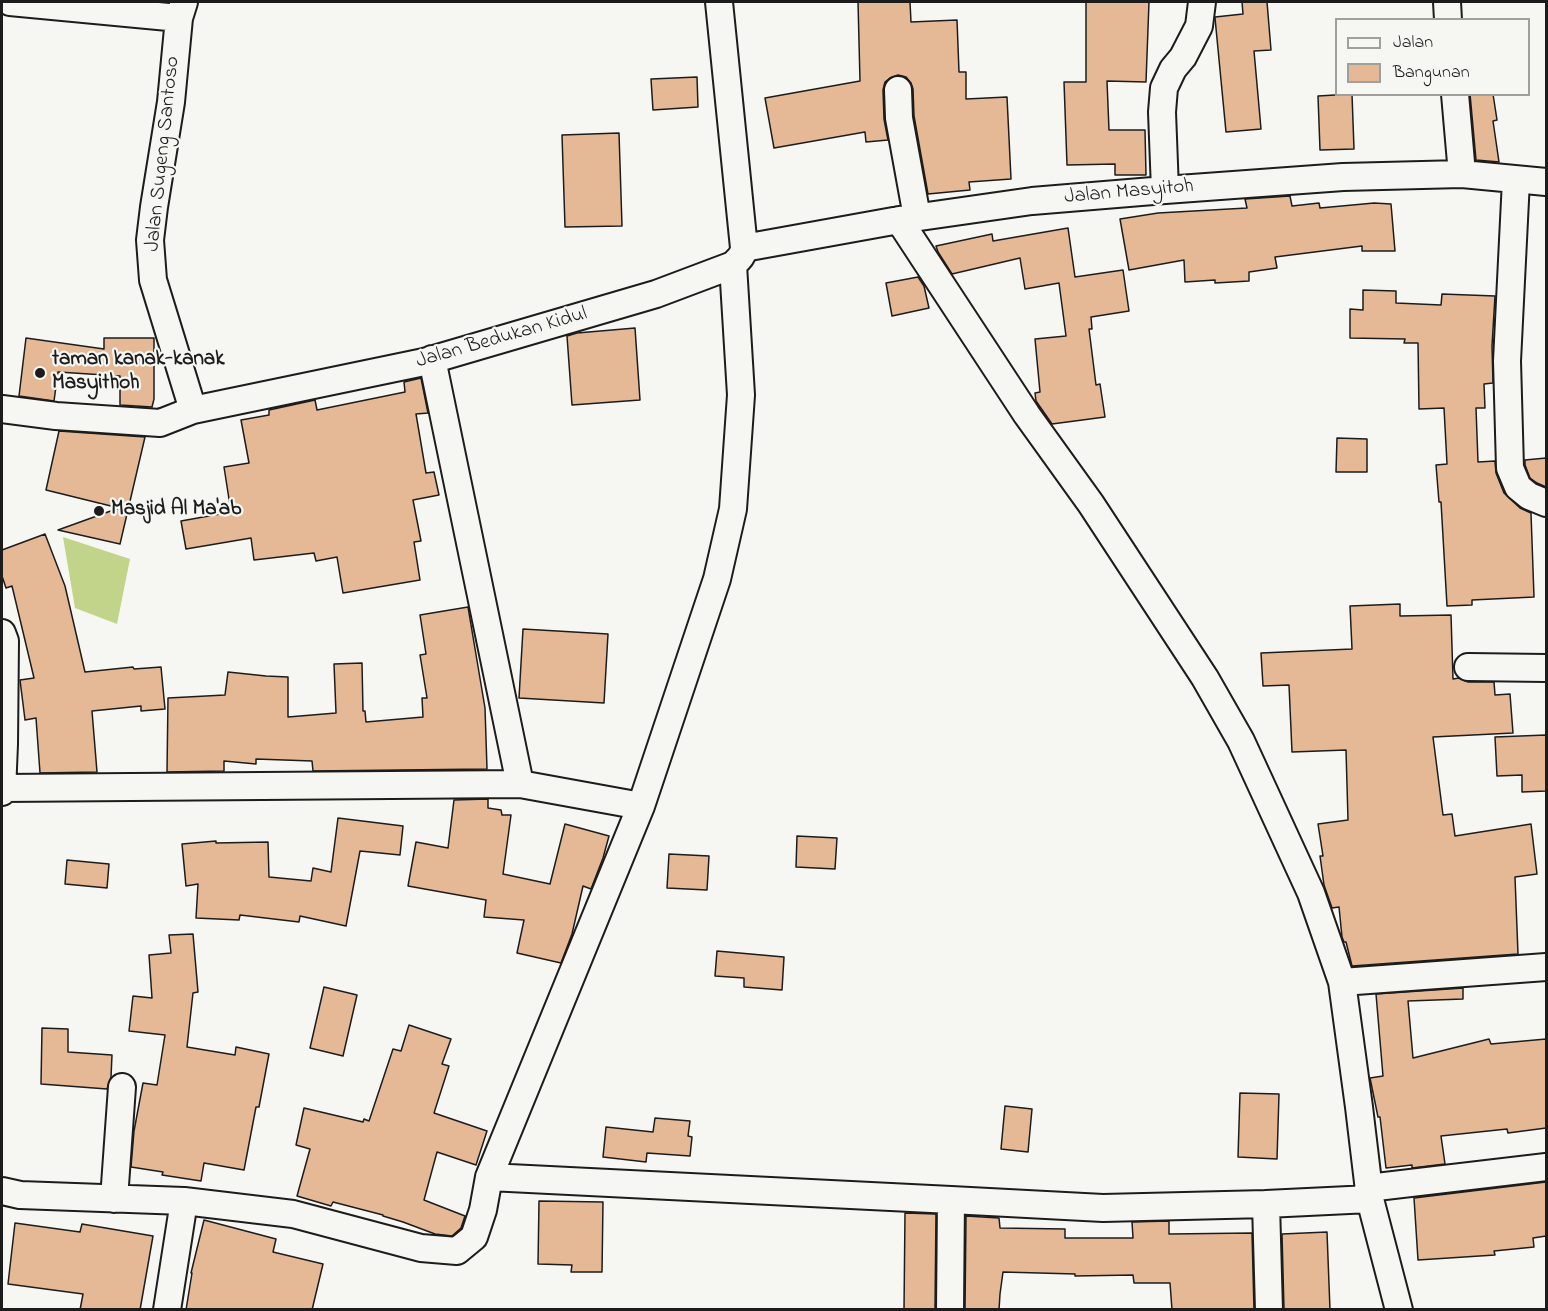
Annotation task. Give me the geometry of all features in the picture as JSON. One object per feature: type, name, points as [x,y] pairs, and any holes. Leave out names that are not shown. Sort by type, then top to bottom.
[{"type":"street","points":[[10,2],[182,10]]},
{"type":"street","points":[[2,1191],[20,1196],[184,1201],[293,1214],[422,1248],[457,1251],[474,1237],[483,1210],[489,1177],[641,806],[717,579],[733,509],[741,396],[739,256],[718,2]]},
{"type":"street","points":[[1165,190],[1162,112],[1164,88],[1199,26],[1202,2]]},
{"type":"street","points":[[1447,2],[1448,18]]},
{"type":"street","name":"Jalan Sugeng Santoso","points":[[182,10],[150,240],[153,280],[193,410]]},
{"type":"street","points":[[898,90],[908,219],[1027,415],[1090,504],[1205,678],[1241,741],[1311,893],[1342,982],[1369,1194],[1398,1310]]},
{"type":"street","points":[[1455,96],[1462,174]]},
{"type":"street","name":"Jalan Masyitoh","points":[[739,256],[908,219],[1032,201],[1343,177],[1462,174],[1546,182]]},
{"type":"street","points":[[1516,180],[1507,361],[1510,468],[1518,486],[1529,496],[1546,503]]},
{"type":"street","name":"Jalan Bedukan Kidul","points":[[2,409],[56,416],[159,423],[193,410],[432,359],[656,294],[739,256]]},
{"type":"street","points":[[432,359],[520,784]]},
{"type":"street","points":[[2,633],[5,641],[2,790],[520,784],[641,806]]},
{"type":"street","points":[[1468,667],[1546,668]]},
{"type":"street","points":[[1342,982],[1546,967]]},
{"type":"street","points":[[114,1199],[122,1087]]},
{"type":"street","points":[[489,1177],[1103,1208],[1266,1204],[1369,1194],[1546,1167]]},
{"type":"street","points":[[950,1310],[951,1200]]},
{"type":"street","points":[[167,1310],[184,1201]]},
{"type":"street","points":[[1266,1204],[1269,1310]]},
{"type":"green space","points":[[63,537],[130,559],[117,624],[75,608]]},
{"type":"building","points":[[858,2],[910,2],[911,22],[957,20],[959,72],[966,72],[966,99],[1007,97],[1011,179],[969,182],[970,190],[928,194],[914,116],[913,89],[906,77],[898,75],[885,82],[883,90],[884,119],[888,140],[866,142],[865,132],[774,148],[765,98],[860,81]]},
{"type":"building","points":[[1086,2],[1149,2],[1146,82],[1107,81],[1109,130],[1145,130],[1146,175],[1115,175],[1115,164],[1067,165],[1064,82],[1086,82]]},
{"type":"building","points":[[1242,2],[1267,2],[1271,50],[1254,51],[1261,129],[1226,132],[1215,17],[1243,14]]},
{"type":"building","points":[[697,77],[698,107],[653,110],[651,79]]},
{"type":"building","points":[[1318,96],[1352,96],[1354,149],[1320,150]]},
{"type":"building","points":[[1470,96],[1493,96],[1497,120],[1493,121],[1499,162],[1476,160]]},
{"type":"building","points":[[619,133],[622,226],[565,227],[562,135]]},
{"type":"building","points":[[1290,196],[1292,206],[1319,203],[1320,208],[1374,203],[1391,204],[1395,251],[1362,251],[1362,246],[1275,257],[1277,268],[1249,272],[1249,281],[1185,282],[1184,260],[1129,270],[1120,219],[1158,213],[1247,208],[1245,199]]},
{"type":"building","points":[[1068,228],[1075,277],[1123,270],[1129,311],[1091,317],[1092,329],[1089,329],[1096,385],[1100,384],[1105,417],[1052,424],[1036,401],[1035,393],[1040,392],[1035,339],[1066,336],[1059,283],[1025,289],[1020,258],[952,274],[936,246],[992,234],[993,241]]},
{"type":"building","points":[[918,277],[924,286],[929,308],[892,316],[886,283]]},
{"type":"building","points":[[1363,290],[1396,291],[1396,303],[1441,305],[1442,294],[1495,296],[1492,346],[1493,383],[1484,384],[1485,408],[1476,408],[1478,462],[1495,461],[1496,473],[1504,493],[1520,508],[1531,513],[1534,597],[1472,600],[1472,605],[1447,606],[1441,502],[1439,502],[1436,465],[1447,464],[1444,408],[1419,409],[1418,343],[1404,343],[1405,339],[1350,338],[1350,309],[1363,310]]},
{"type":"building","points":[[635,328],[640,400],[572,405],[567,336],[577,333]]},
{"type":"building","points":[[26,338],[104,349],[104,338],[154,338],[152,407],[120,405],[120,376],[58,372],[54,401],[19,396]]},
{"type":"building","points":[[421,378],[428,413],[416,414],[426,473],[434,472],[439,495],[413,500],[421,541],[414,542],[420,580],[343,593],[337,557],[316,561],[314,553],[254,560],[251,538],[186,549],[181,521],[231,512],[224,467],[249,463],[241,420],[269,415],[269,410],[315,400],[317,410],[405,392],[404,382]]},
{"type":"building","points":[[59,431],[145,437],[120,544],[58,530],[119,508],[46,490]]},
{"type":"building","points":[[1337,438],[1367,439],[1367,472],[1336,472]]},
{"type":"building","points":[[1546,458],[1546,487],[1530,478],[1525,460]]},
{"type":"building","points":[[45,534],[65,586],[85,672],[133,667],[134,669],[161,667],[165,709],[141,711],[141,706],[92,711],[97,772],[40,773],[36,718],[25,720],[20,680],[34,678],[12,586],[6,588],[2,576],[2,550]]},
{"type":"building","points":[[1400,604],[1400,616],[1451,615],[1453,679],[1459,678],[1468,682],[1494,682],[1495,695],[1510,694],[1513,733],[1433,737],[1443,815],[1452,814],[1455,836],[1531,824],[1537,874],[1515,877],[1518,954],[1352,966],[1346,942],[1342,937],[1339,907],[1332,908],[1324,885],[1320,856],[1323,856],[1318,824],[1348,820],[1346,750],[1292,752],[1289,685],[1263,686],[1261,653],[1352,649],[1350,606]]},
{"type":"building","points":[[468,607],[485,708],[487,769],[313,771],[312,761],[256,759],[256,764],[224,761],[224,771],[167,772],[168,698],[225,695],[228,672],[288,677],[288,717],[336,713],[334,664],[362,663],[363,711],[365,711],[366,722],[423,717],[422,698],[427,698],[420,655],[426,654],[420,615]]},
{"type":"building","points":[[523,629],[608,634],[604,703],[519,698]]},
{"type":"building","points":[[1546,735],[1546,791],[1522,792],[1522,775],[1497,776],[1495,737]]},
{"type":"building","points":[[488,799],[488,808],[501,810],[502,815],[511,815],[503,874],[550,884],[565,824],[609,836],[591,889],[583,886],[572,934],[561,963],[517,953],[524,920],[484,917],[486,900],[408,886],[416,842],[448,848],[454,800]]},
{"type":"building","points":[[338,818],[403,826],[400,855],[360,851],[346,926],[300,916],[299,922],[240,915],[239,920],[196,918],[198,884],[186,886],[182,844],[216,841],[216,843],[268,842],[269,877],[311,881],[313,868],[331,872]]},
{"type":"building","points":[[797,836],[837,838],[835,869],[796,867]]},
{"type":"building","points":[[669,854],[709,856],[707,890],[667,888]]},
{"type":"building","points":[[67,860],[109,864],[107,888],[65,884]]},
{"type":"building","points":[[193,934],[198,992],[193,993],[187,1047],[235,1055],[236,1047],[269,1054],[244,1170],[204,1163],[201,1181],[131,1167],[134,1131],[143,1083],[157,1085],[165,1035],[129,1031],[133,996],[152,998],[149,955],[171,953],[169,935]]},
{"type":"building","points":[[717,951],[784,957],[782,990],[744,987],[744,978],[715,976]]},
{"type":"building","points":[[324,987],[357,995],[343,1056],[310,1048]]},
{"type":"building","points":[[1463,988],[1463,999],[1408,1001],[1413,1058],[1489,1039],[1491,1044],[1546,1039],[1546,1128],[1508,1133],[1507,1129],[1441,1136],[1445,1164],[1386,1168],[1380,1117],[1378,1117],[1370,1078],[1383,1076],[1376,994]]},
{"type":"building","points":[[409,1025],[451,1039],[442,1064],[449,1066],[434,1113],[487,1131],[476,1165],[437,1152],[424,1200],[465,1216],[461,1228],[452,1236],[435,1234],[383,1215],[333,1202],[331,1206],[297,1196],[310,1149],[296,1145],[304,1108],[363,1122],[364,1119],[369,1121],[393,1049],[401,1051]]},
{"type":"building","points":[[42,1028],[68,1029],[68,1052],[112,1055],[111,1077],[107,1089],[41,1084]]},
{"type":"building","points":[[1240,1093],[1279,1094],[1277,1159],[1238,1157]]},
{"type":"building","points":[[1005,1106],[1032,1109],[1028,1152],[1001,1149]]},
{"type":"building","points":[[655,1118],[690,1121],[688,1136],[692,1137],[690,1156],[647,1153],[646,1162],[603,1157],[606,1127],[653,1132]]},
{"type":"building","points":[[1546,1182],[1546,1236],[1533,1238],[1534,1247],[1494,1251],[1495,1255],[1418,1260],[1414,1198]]},
{"type":"building","points":[[539,1201],[603,1202],[602,1272],[571,1272],[572,1265],[538,1264]]},
{"type":"building","points":[[905,1213],[936,1214],[935,1310],[904,1310]]},
{"type":"building","points":[[966,1216],[999,1218],[1000,1228],[1065,1229],[1065,1238],[1133,1238],[1132,1222],[1169,1221],[1169,1234],[1252,1233],[1254,1310],[1172,1310],[1170,1283],[1134,1283],[1133,1275],[1075,1276],[1075,1274],[1003,1272],[999,1310],[965,1310]]},
{"type":"building","points":[[204,1220],[276,1239],[273,1252],[323,1264],[312,1310],[186,1310],[191,1273]]},
{"type":"building","points":[[15,1223],[80,1232],[82,1224],[153,1236],[140,1310],[80,1310],[83,1294],[8,1284]]},
{"type":"building","points":[[1327,1232],[1330,1310],[1284,1310],[1282,1234]]},
{"type":"place","name":"taman kanak-kanak Masyithoh","points":[[40,373]]},
{"type":"place","name":"Masjid Al Ma'ab","points":[[99,511]]}]
